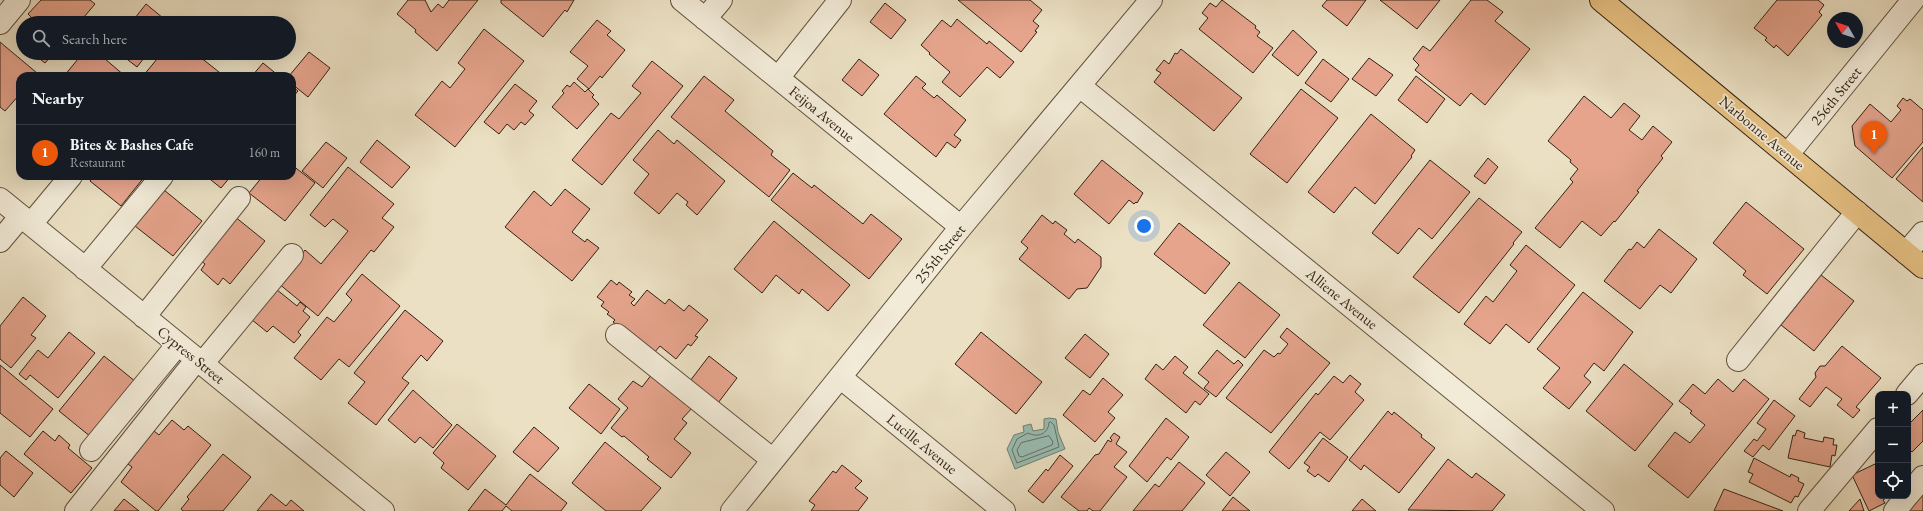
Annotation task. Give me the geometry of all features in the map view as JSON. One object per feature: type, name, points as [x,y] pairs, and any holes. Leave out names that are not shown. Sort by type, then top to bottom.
[{"type":"main road","name":"Narbonne Avenue","points":[[1601,0],[1788,154],[1923,268]]},
{"type":"street","points":[[0,23],[19,0]]},
{"type":"street","name":"Feijoa Avenue","points":[[682,0],[962,227]]},
{"type":"street","points":[[705,19],[721,0]]},
{"type":"street","points":[[778,78],[840,0]]},
{"type":"street","name":"255th Street","points":[[732,511],[962,227],[1081,86],[1151,0]]},
{"type":"street","name":"256th Street","points":[[1788,154],[1914,0]]},
{"type":"street","name":"Alliene Avenue","points":[[1081,86],[1603,511]]},
{"type":"street","points":[[0,241],[26,220],[67,180]]},
{"type":"street","points":[[86,268],[159,180]]},
{"type":"street","points":[[144,317],[240,198]]},
{"type":"street","name":"Cypress Street","points":[[0,199],[383,511]]},
{"type":"street","points":[[1738,360],[1857,212]]},
{"type":"street","points":[[1906,253],[1923,233]]},
{"type":"street","points":[[76,511],[200,361],[292,255]]},
{"type":"street","points":[[617,335],[773,460]]},
{"type":"street","points":[[91,450],[178,344]]},
{"type":"street","points":[[1910,391],[1923,375]]},
{"type":"street","name":"Lucille Avenue","points":[[840,377],[1004,511]]},
{"type":"street","points":[[1809,511],[1875,433]]},
{"type":"street","points":[[1911,491],[1923,477]]},
{"type":"street","points":[[1895,511],[1905,499]]},
{"type":"water","points":[[1044,419],[1056,419],[1058,432],[1065,449],[1015,469],[1007,449],[1014,435],[1024,432],[1023,426],[1031,424],[1033,431],[1044,429]]},
{"type":"building","points":[[41,0],[90,0],[95,4],[85,16],[30,16],[28,14]]},
{"type":"building","points":[[408,0],[425,0],[431,12],[438,4],[443,8],[449,0],[478,0],[437,51],[397,14]]},
{"type":"building","points":[[501,0],[574,0],[567,12],[565,10],[543,37],[501,3]]},
{"type":"building","points":[[958,0],[1030,0],[1042,10],[1033,21],[1039,26],[1035,31],[1037,32],[1021,52]]},
{"type":"building","points":[[1222,0],[1256,26],[1255,28],[1260,32],[1257,36],[1273,48],[1253,73],[1199,29],[1208,18],[1202,13],[1210,3],[1216,7]]},
{"type":"building","points":[[1327,0],[1366,0],[1347,26],[1322,6]]},
{"type":"building","points":[[1380,0],[1440,0],[1417,29]]},
{"type":"building","points":[[1471,0],[1487,0],[1503,12],[1495,21],[1530,49],[1485,105],[1471,93],[1460,106],[1415,70],[1419,65],[1413,59],[1423,46],[1430,51]]},
{"type":"building","points":[[1777,0],[1818,0],[1824,5],[1819,12],[1822,15],[1788,56],[1776,45],[1774,48],[1765,40],[1767,38],[1754,28]]},
{"type":"building","points":[[885,3],[906,20],[891,39],[870,22]]},
{"type":"building","points":[[146,4],[161,16],[137,16]]},
{"type":"building","points":[[957,19],[987,44],[989,41],[1014,62],[1000,78],[987,67],[960,97],[942,82],[950,72],[921,45],[942,20],[951,27]]},
{"type":"building","points":[[597,20],[611,31],[607,35],[625,50],[602,78],[600,76],[589,89],[577,79],[588,66],[570,52]]},
{"type":"building","points":[[484,29],[524,61],[455,147],[415,115],[442,81],[450,88],[465,69],[458,63]]},
{"type":"building","points":[[1293,30],[1317,52],[1298,76],[1272,55]]},
{"type":"building","points":[[0,42],[16,55],[16,60],[21,60],[36,72],[16,72],[16,99],[5,111],[0,107]]},
{"type":"building","points":[[1181,49],[1242,98],[1214,131],[1154,82],[1161,73],[1156,70],[1164,60],[1169,64],[1175,53],[1177,54]]},
{"type":"building","points":[[309,52],[330,68],[308,97],[296,87],[296,72],[292,72]]},
{"type":"building","points":[[1369,58],[1393,75],[1376,96],[1352,79]]},
{"type":"building","points":[[859,59],[879,75],[862,96],[842,80]]},
{"type":"building","points":[[1323,59],[1349,79],[1331,102],[1305,83]]},
{"type":"building","points":[[77,60],[106,60],[120,72],[67,72]]},
{"type":"building","points":[[128,60],[142,60],[137,67]]},
{"type":"building","points":[[156,60],[204,60],[219,72],[146,72]]},
{"type":"building","points":[[652,61],[683,86],[602,185],[572,160],[611,113],[619,119],[641,93],[632,86]]},
{"type":"building","points":[[263,63],[274,72],[255,72]]},
{"type":"building","points":[[704,76],[734,100],[725,111],[773,151],[771,155],[790,170],[769,197],[671,117]]},
{"type":"building","points":[[916,76],[926,84],[922,88],[934,98],[937,95],[966,120],[954,135],[961,140],[955,148],[947,142],[936,157],[884,114]]},
{"type":"building","points":[[1416,76],[1445,99],[1427,123],[1398,100]]},
{"type":"building","points":[[574,82],[585,92],[588,89],[594,95],[592,97],[599,104],[577,129],[552,107],[564,93],[562,91],[567,85],[570,87]]},
{"type":"building","points":[[515,84],[537,101],[529,111],[534,115],[525,125],[521,122],[514,130],[507,124],[499,134],[484,122]]},
{"type":"building","points":[[1301,89],[1338,118],[1287,183],[1250,154]]},
{"type":"building","points":[[1584,96],[1611,118],[1624,103],[1640,116],[1629,130],[1642,140],[1653,126],[1672,142],[1661,156],[1663,158],[1637,191],[1639,192],[1615,222],[1614,221],[1601,236],[1582,221],[1560,248],[1535,228],[1573,182],[1570,179],[1578,169],[1570,162],[1571,160],[1548,141]]},
{"type":"building","points":[[1903,98],[1907,101],[1910,99],[1923,110],[1923,142],[1892,178],[1855,146],[1852,126],[1870,104],[1891,122],[1901,110],[1897,106]]},
{"type":"building","points":[[1371,114],[1415,150],[1411,156],[1412,157],[1375,204],[1355,187],[1334,213],[1308,192]]},
{"type":"building","points":[[658,130],[674,144],[677,140],[725,181],[697,215],[686,205],[688,202],[677,193],[659,214],[634,193],[649,174],[633,160]]},
{"type":"building","points":[[377,140],[410,167],[392,188],[360,162]]},
{"type":"building","points":[[326,142],[347,158],[323,188],[302,171]]},
{"type":"building","points":[[1923,147],[1923,202],[1896,179]]},
{"type":"building","points":[[1488,158],[1498,167],[1485,184],[1474,176]]},
{"type":"building","points":[[1102,160],[1143,193],[1137,203],[1136,202],[1134,204],[1129,200],[1109,224],[1074,194]]},
{"type":"building","points":[[1430,160],[1470,192],[1432,239],[1419,228],[1398,254],[1372,233]]},
{"type":"building","points":[[348,167],[394,204],[382,218],[394,227],[374,252],[371,250],[318,316],[278,283],[305,250],[321,264],[348,231],[333,219],[325,227],[310,215]]},
{"type":"building","points":[[296,168],[315,183],[285,221],[249,193],[260,180],[296,180]]},
{"type":"building","points":[[793,173],[812,188],[814,185],[863,224],[871,214],[902,239],[869,279],[771,200]]},
{"type":"building","points":[[91,180],[142,180],[121,206],[90,181]]},
{"type":"building","points":[[211,180],[228,180],[221,188]]},
{"type":"building","points":[[565,189],[590,209],[572,232],[585,242],[587,239],[599,248],[572,281],[505,227],[534,191],[551,206]]},
{"type":"building","points":[[164,190],[202,221],[173,256],[135,226]]},
{"type":"building","points":[[1479,198],[1522,232],[1459,313],[1413,277]]},
{"type":"building","points":[[1746,202],[1804,249],[1767,294],[1743,275],[1746,271],[1713,243]]},
{"type":"building","points":[[1042,215],[1053,224],[1055,221],[1067,230],[1064,234],[1075,243],[1078,239],[1101,257],[1101,267],[1087,288],[1077,289],[1069,299],[1019,259],[1028,248],[1021,242]]},
{"type":"building","points":[[234,216],[265,241],[230,284],[223,278],[218,285],[201,270],[205,264],[199,259]]},
{"type":"building","points":[[774,221],[850,285],[828,311],[802,289],[799,294],[776,275],[762,293],[734,269]]},
{"type":"building","points":[[1179,223],[1230,263],[1205,294],[1154,254]]},
{"type":"building","points":[[1659,229],[1697,259],[1671,293],[1660,285],[1640,309],[1604,281],[1629,249],[1631,250],[1637,242],[1644,248]]},
{"type":"building","points":[[1526,245],[1575,285],[1529,343],[1506,324],[1490,344],[1464,324],[1486,296],[1493,302],[1517,271],[1510,265]]},
{"type":"building","points":[[362,274],[400,306],[349,367],[339,359],[321,380],[294,358],[327,317],[334,322],[352,300],[346,294]]},
{"type":"building","points":[[1821,275],[1854,301],[1814,351],[1781,325]]},
{"type":"building","points":[[611,280],[617,285],[619,282],[632,292],[629,295],[635,299],[631,303],[634,306],[647,290],[665,304],[669,299],[684,311],[689,305],[708,320],[695,336],[698,337],[691,346],[688,344],[676,359],[660,346],[653,354],[613,322],[615,320],[607,314],[609,312],[601,306],[604,302],[597,297]]},
{"type":"building","points":[[1239,282],[1280,315],[1245,358],[1203,325]]},
{"type":"building","points":[[276,289],[297,306],[300,302],[306,307],[303,311],[310,317],[298,332],[301,335],[294,343],[273,326],[267,332],[251,319]]},
{"type":"building","points":[[1583,292],[1633,332],[1604,371],[1594,363],[1584,376],[1591,382],[1569,409],[1543,388],[1560,368],[1537,349]]},
{"type":"building","points":[[23,297],[46,316],[31,335],[36,338],[11,368],[0,359],[0,326]]},
{"type":"building","points":[[405,310],[443,341],[427,361],[421,355],[402,378],[409,383],[376,425],[348,403],[365,382],[354,373]]},
{"type":"building","points":[[1287,328],[1330,363],[1271,433],[1226,398],[1264,350],[1274,357],[1278,353],[1280,354],[1288,344],[1280,337]]},
{"type":"building","points":[[69,332],[95,353],[58,398],[30,375],[26,380],[19,374],[38,350],[48,358]]},
{"type":"building","points":[[981,332],[1042,382],[1016,414],[955,364]]},
{"type":"building","points":[[1085,334],[1109,354],[1090,378],[1065,358]]},
{"type":"building","points":[[1842,346],[1881,378],[1856,407],[1860,410],[1853,418],[1837,405],[1842,399],[1826,387],[1810,407],[1799,399],[1816,377],[1815,373],[1820,366],[1825,366]]},
{"type":"building","points":[[1217,350],[1234,364],[1238,360],[1243,365],[1216,397],[1204,388],[1209,382],[1198,373]]},
{"type":"building","points":[[104,356],[136,382],[91,437],[59,411]]},
{"type":"building","points":[[709,356],[737,378],[718,403],[690,381]]},
{"type":"building","points":[[1175,356],[1188,367],[1183,373],[1209,394],[1200,405],[1195,401],[1186,413],[1145,379],[1156,364],[1163,370]]},
{"type":"building","points":[[1624,364],[1673,404],[1635,451],[1586,411]]},
{"type":"building","points":[[0,365],[53,409],[30,437],[0,413]]},
{"type":"building","points":[[652,374],[693,407],[682,419],[687,423],[674,439],[691,453],[671,478],[647,459],[649,457],[624,436],[622,437],[611,428],[628,408],[618,399],[633,381],[642,387]]},
{"type":"building","points":[[1350,375],[1361,384],[1355,392],[1364,400],[1330,440],[1320,432],[1289,469],[1269,452],[1316,393],[1318,395],[1334,376],[1343,383]]},
{"type":"building","points":[[1103,378],[1123,395],[1108,412],[1115,418],[1095,442],[1063,415],[1083,390],[1090,395]]},
{"type":"building","points":[[1718,379],[1733,392],[1744,379],[1769,399],[1688,498],[1648,466],[1675,432],[1690,443],[1705,425],[1690,413],[1692,411],[1679,401],[1693,384],[1705,394]]},
{"type":"building","points":[[589,384],[620,409],[601,434],[569,408]]},
{"type":"building","points":[[413,390],[452,425],[433,448],[420,437],[415,443],[388,420]]},
{"type":"building","points":[[1774,400],[1795,416],[1769,450],[1763,445],[1753,457],[1744,451],[1754,439],[1757,441],[1766,429],[1757,423]]},
{"type":"building","points":[[1923,410],[1923,441],[1912,452],[1911,451],[1911,422]]},
{"type":"building","points":[[1388,411],[1392,415],[1394,412],[1435,448],[1399,493],[1364,465],[1361,470],[1349,460]]},
{"type":"building","points":[[1166,418],[1189,437],[1171,460],[1167,457],[1147,482],[1129,466]]},
{"type":"building","points":[[172,420],[184,430],[188,426],[211,445],[158,511],[156,511],[121,482],[132,467],[128,464],[154,431],[159,435]]},
{"type":"building","points":[[457,424],[496,456],[468,490],[441,468],[444,463],[433,453]]},
{"type":"building","points":[[534,427],[559,448],[538,472],[513,452]]},
{"type":"building","points":[[1797,430],[1805,433],[1804,438],[1823,442],[1824,437],[1834,439],[1833,445],[1837,445],[1835,456],[1832,455],[1830,467],[1788,458],[1793,435],[1795,436]]},
{"type":"building","points":[[43,431],[55,441],[59,435],[70,445],[68,448],[92,468],[71,493],[24,454]]},
{"type":"building","points":[[1114,433],[1120,437],[1116,444],[1127,452],[1114,467],[1127,477],[1100,511],[1093,511],[1089,508],[1087,511],[1079,511],[1061,497],[1095,455],[1099,454],[1108,440],[1111,442],[1112,440],[1110,438]]},
{"type":"building","points":[[1323,438],[1348,457],[1329,482],[1318,474],[1315,477],[1307,471],[1310,467],[1304,463]]},
{"type":"building","points":[[605,442],[661,488],[641,511],[606,511],[572,483]]},
{"type":"building","points":[[6,451],[33,473],[14,497],[0,485],[0,458]]},
{"type":"building","points":[[1226,452],[1250,472],[1230,496],[1206,475]]},
{"type":"building","points":[[223,454],[251,477],[223,511],[183,511],[181,509],[189,499],[187,497]]},
{"type":"building","points":[[1060,455],[1073,466],[1043,503],[1028,491],[1046,469],[1048,471]]},
{"type":"building","points":[[1754,458],[1790,477],[1791,474],[1799,478],[1798,481],[1804,484],[1798,497],[1795,496],[1791,503],[1749,482],[1753,474],[1748,472]]},
{"type":"building","points":[[1448,459],[1472,478],[1476,473],[1505,495],[1492,511],[1408,510]]},
{"type":"building","points":[[1179,462],[1205,483],[1182,511],[1133,511],[1155,484],[1159,487]]},
{"type":"building","points":[[1875,464],[1875,499],[1884,499],[1883,500],[1885,503],[1869,511],[1852,475]]},
{"type":"building","points":[[842,465],[862,481],[855,488],[868,498],[858,511],[811,511],[815,505],[809,501],[833,471],[836,473]]},
{"type":"building","points":[[530,474],[567,503],[561,511],[512,511],[506,506],[502,511],[468,511],[485,489],[506,505]]},
{"type":"building","points":[[1724,489],[1783,511],[1714,511]]},
{"type":"building","points":[[1923,491],[1923,511],[1906,511]]},
{"type":"building","points":[[271,494],[286,506],[291,500],[304,511],[257,511]]},
{"type":"building","points":[[1233,497],[1250,511],[1222,511]]},
{"type":"building","points":[[124,499],[139,511],[114,511]]},
{"type":"building","points":[[1362,499],[1376,511],[1352,511]]},
{"type":"building","points":[[1860,499],[1864,511],[1849,511]]},
{"type":"place","name":"Bites & Bashes Cafe","points":[[1874,154]]}]
